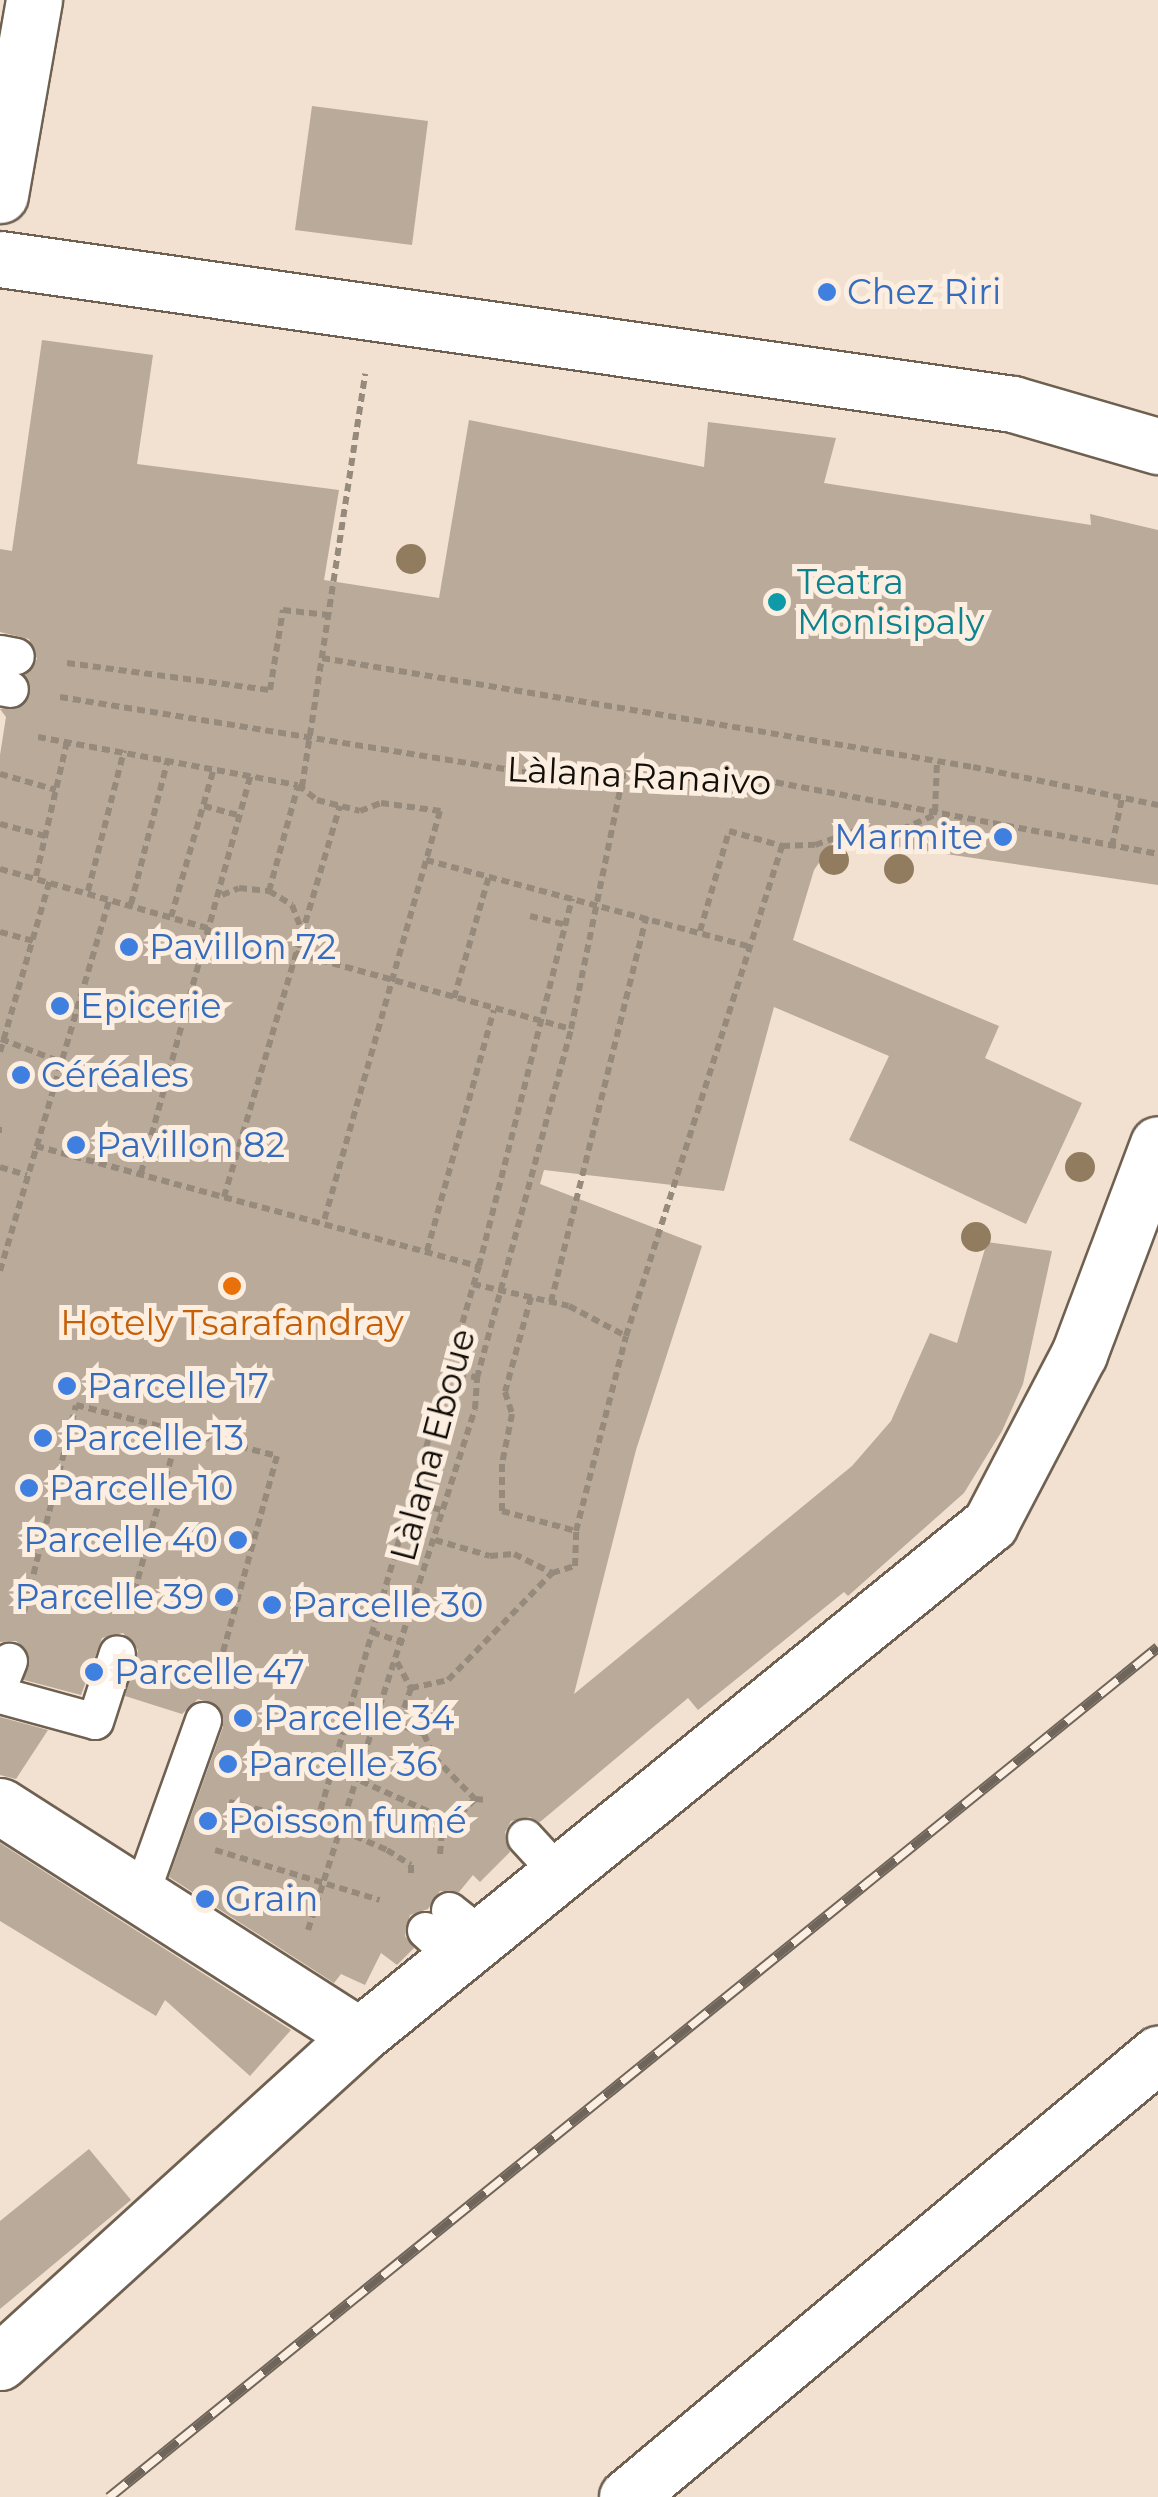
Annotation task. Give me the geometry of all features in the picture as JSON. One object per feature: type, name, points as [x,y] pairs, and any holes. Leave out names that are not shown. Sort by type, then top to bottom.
[{"type":"street","points":[[0,195],[34,0]]},
{"type":"street","points":[[0,259],[1013,404],[1158,446]]},
{"type":"street","points":[[0,2362],[360,2036],[453,1934],[542,1856],[990,1524],[1078,1354],[1158,1144]]},
{"type":"street","points":[[0,1806],[360,2036]]},
{"type":"street","points":[[626,2497],[1158,2054]]},
{"type":"lane","points":[[0,1695],[95,1721],[117,1653]]},
{"type":"lane","points":[[140,1896],[167,1834],[203,1720]]},
{"type":"path","points":[[269,891],[310,740],[375,311]]},
{"type":"path","points":[[7,671],[270,690],[282,611],[328,616]]},
{"type":"path","points":[[322,658],[937,762],[1158,805]]},
{"type":"path","name":"Làlana Ranaivo","points":[[7,671],[310,740],[622,781],[703,774],[763,780],[1158,854]]},
{"type":"path","points":[[33,736],[300,786],[340,806],[360,811],[381,802],[440,810],[323,1224]]},
{"type":"path","points":[[36,876],[67,742]]},
{"type":"path","points":[[88,891],[124,751]]},
{"type":"path","points":[[131,904],[168,759]]},
{"type":"path","points":[[700,931],[729,830],[782,846],[834,842],[861,828],[902,829],[937,813],[937,762]]},
{"type":"path","points":[[171,918],[214,768]]},
{"type":"path","points":[[0,774],[56,790]]},
{"type":"path","points":[[141,1173],[252,775]]},
{"type":"path","name":"Làlana Eboue","points":[[286,1988],[344,1831],[444,1510],[571,1030],[600,905],[622,781]]},
{"type":"path","points":[[1112,846],[1122,798]]},
{"type":"path","points":[[204,806],[242,816]]},
{"type":"path","points":[[224,1198],[340,806]]},
{"type":"path","points":[[0,824],[45,836]]},
{"type":"path","points":[[411,1688],[448,1680],[552,1573],[575,1566],[576,1531],[626,1336],[782,846]]},
{"type":"path","points":[[426,860],[750,947]]},
{"type":"path","points":[[0,868],[210,929]]},
{"type":"path","points":[[454,998],[489,876]]},
{"type":"path","points":[[0,1052],[50,880]]},
{"type":"path","points":[[220,896],[239,888],[269,891],[292,905],[301,930]]},
{"type":"path","points":[[0,1271],[110,898]]},
{"type":"path","points":[[317,1822],[479,1266],[572,899]]},
{"type":"path","points":[[530,916],[565,926]]},
{"type":"path","points":[[551,1302],[646,917]]},
{"type":"path","points":[[0,932],[34,941]]},
{"type":"path","points":[[295,953],[571,1030]]},
{"type":"path","points":[[427,1252],[494,1010]]},
{"type":"path","points":[[2,1039],[61,1062]]},
{"type":"path","points":[[36,1146],[479,1266]]},
{"type":"path","points":[[0,1167],[27,1175]]},
{"type":"path","points":[[473,1284],[590,1314],[626,1336]]},
{"type":"path","points":[[531,1297],[505,1392],[512,1414],[502,1464],[502,1512],[576,1531]]},
{"type":"path","points":[[446,1370],[477,1378]]},
{"type":"path","points":[[20,1627],[76,1404],[277,1456],[215,1683]]},
{"type":"path","points":[[117,1653],[179,1430]]},
{"type":"path","points":[[408,1500],[444,1510]]},
{"type":"path","points":[[435,1540],[490,1556],[514,1554],[552,1573]]},
{"type":"path","points":[[372,1632],[404,1643]]},
{"type":"path","points":[[396,1661],[411,1688],[399,1723]]},
{"type":"path","points":[[380,1717],[424,1734],[434,1757],[475,1799],[439,1838],[440,1854]]},
{"type":"path","points":[[360,1781],[454,1823]]},
{"type":"path","points":[[182,1788],[344,1831],[411,1865],[412,1884],[453,1934]]},
{"type":"path","points":[[167,1834],[326,1884]]},
{"type":"building","points":[[312,106],[428,121],[412,245],[295,230]]},
{"type":"building","points":[[42,340],[153,355],[137,464],[339,490],[324,580],[439,598],[469,420],[704,467],[708,422],[836,438],[824,483],[1091,525],[1090,514],[1158,530],[1158,885],[836,838],[814,870],[793,940],[999,1026],[985,1058],[1082,1103],[1026,1224],[849,1140],[889,1056],[774,1007],[724,1191],[544,1170],[540,1184],[702,1246],[636,1450],[574,1694],[852,1466],[891,1421],[930,1333],[957,1343],[987,1242],[1052,1251],[1023,1384],[1002,1431],[964,1493],[848,1596],[844,1592],[698,1710],[688,1698],[540,1822],[530,1817],[511,1821],[505,1832],[510,1852],[480,1882],[473,1875],[459,1892],[440,1891],[428,1909],[410,1915],[405,1936],[414,1948],[397,1965],[381,1953],[365,1985],[341,1974],[334,1983],[169,1877],[223,1727],[218,1706],[198,1699],[182,1714],[125,1696],[138,1650],[123,1633],[102,1638],[81,1695],[24,1680],[26,1649],[16,1641],[0,1642],[0,755],[6,717],[0,709],[26,702],[25,675],[37,659],[29,639],[0,632],[0,549],[12,551]]},
{"type":"building","points":[[0,1717],[48,1730],[16,1779],[0,1775]]},
{"type":"building","points":[[0,1843],[291,2030],[250,2076],[165,2000],[156,2016],[0,1921]]},
{"type":"building","points":[[89,2149],[131,2200],[0,2309],[0,2221]]},
{"type":"railway","points":[[109,2497],[1158,1647]]},
{"type":"place","name":"Chez Riri","points":[[827,292]]},
{"type":"place","name":"Teatra Monisipaly","points":[[777,602]]},
{"type":"place","name":"Marmite","points":[[1003,837]]},
{"type":"place","name":"Pavillon 72","points":[[129,947]]},
{"type":"place","name":"Epicerie","points":[[60,1006]]},
{"type":"place","name":"Céréales","points":[[21,1075]]},
{"type":"place","name":"Pavillon 82","points":[[76,1145]]},
{"type":"place","name":"Hotely Tsarafandray","points":[[232,1286]]},
{"type":"place","name":"Parcelle 17","points":[[67,1386]]},
{"type":"place","name":"Parcelle 13","points":[[43,1438]]},
{"type":"place","name":"Parcelle 10","points":[[29,1488]]},
{"type":"place","name":"Parcelle 40","points":[[238,1540]]},
{"type":"place","name":"Parcelle 39","points":[[224,1597]]},
{"type":"place","name":"Parcelle 30","points":[[272,1605]]},
{"type":"place","name":"Parcelle 47","points":[[94,1672]]},
{"type":"place","name":"Parcelle 34","points":[[243,1718]]},
{"type":"place","name":"Parcelle 36","points":[[228,1764]]},
{"type":"place","name":"Poisson fumé","points":[[208,1821]]},
{"type":"place","name":"Grain","points":[[205,1899]]}]
